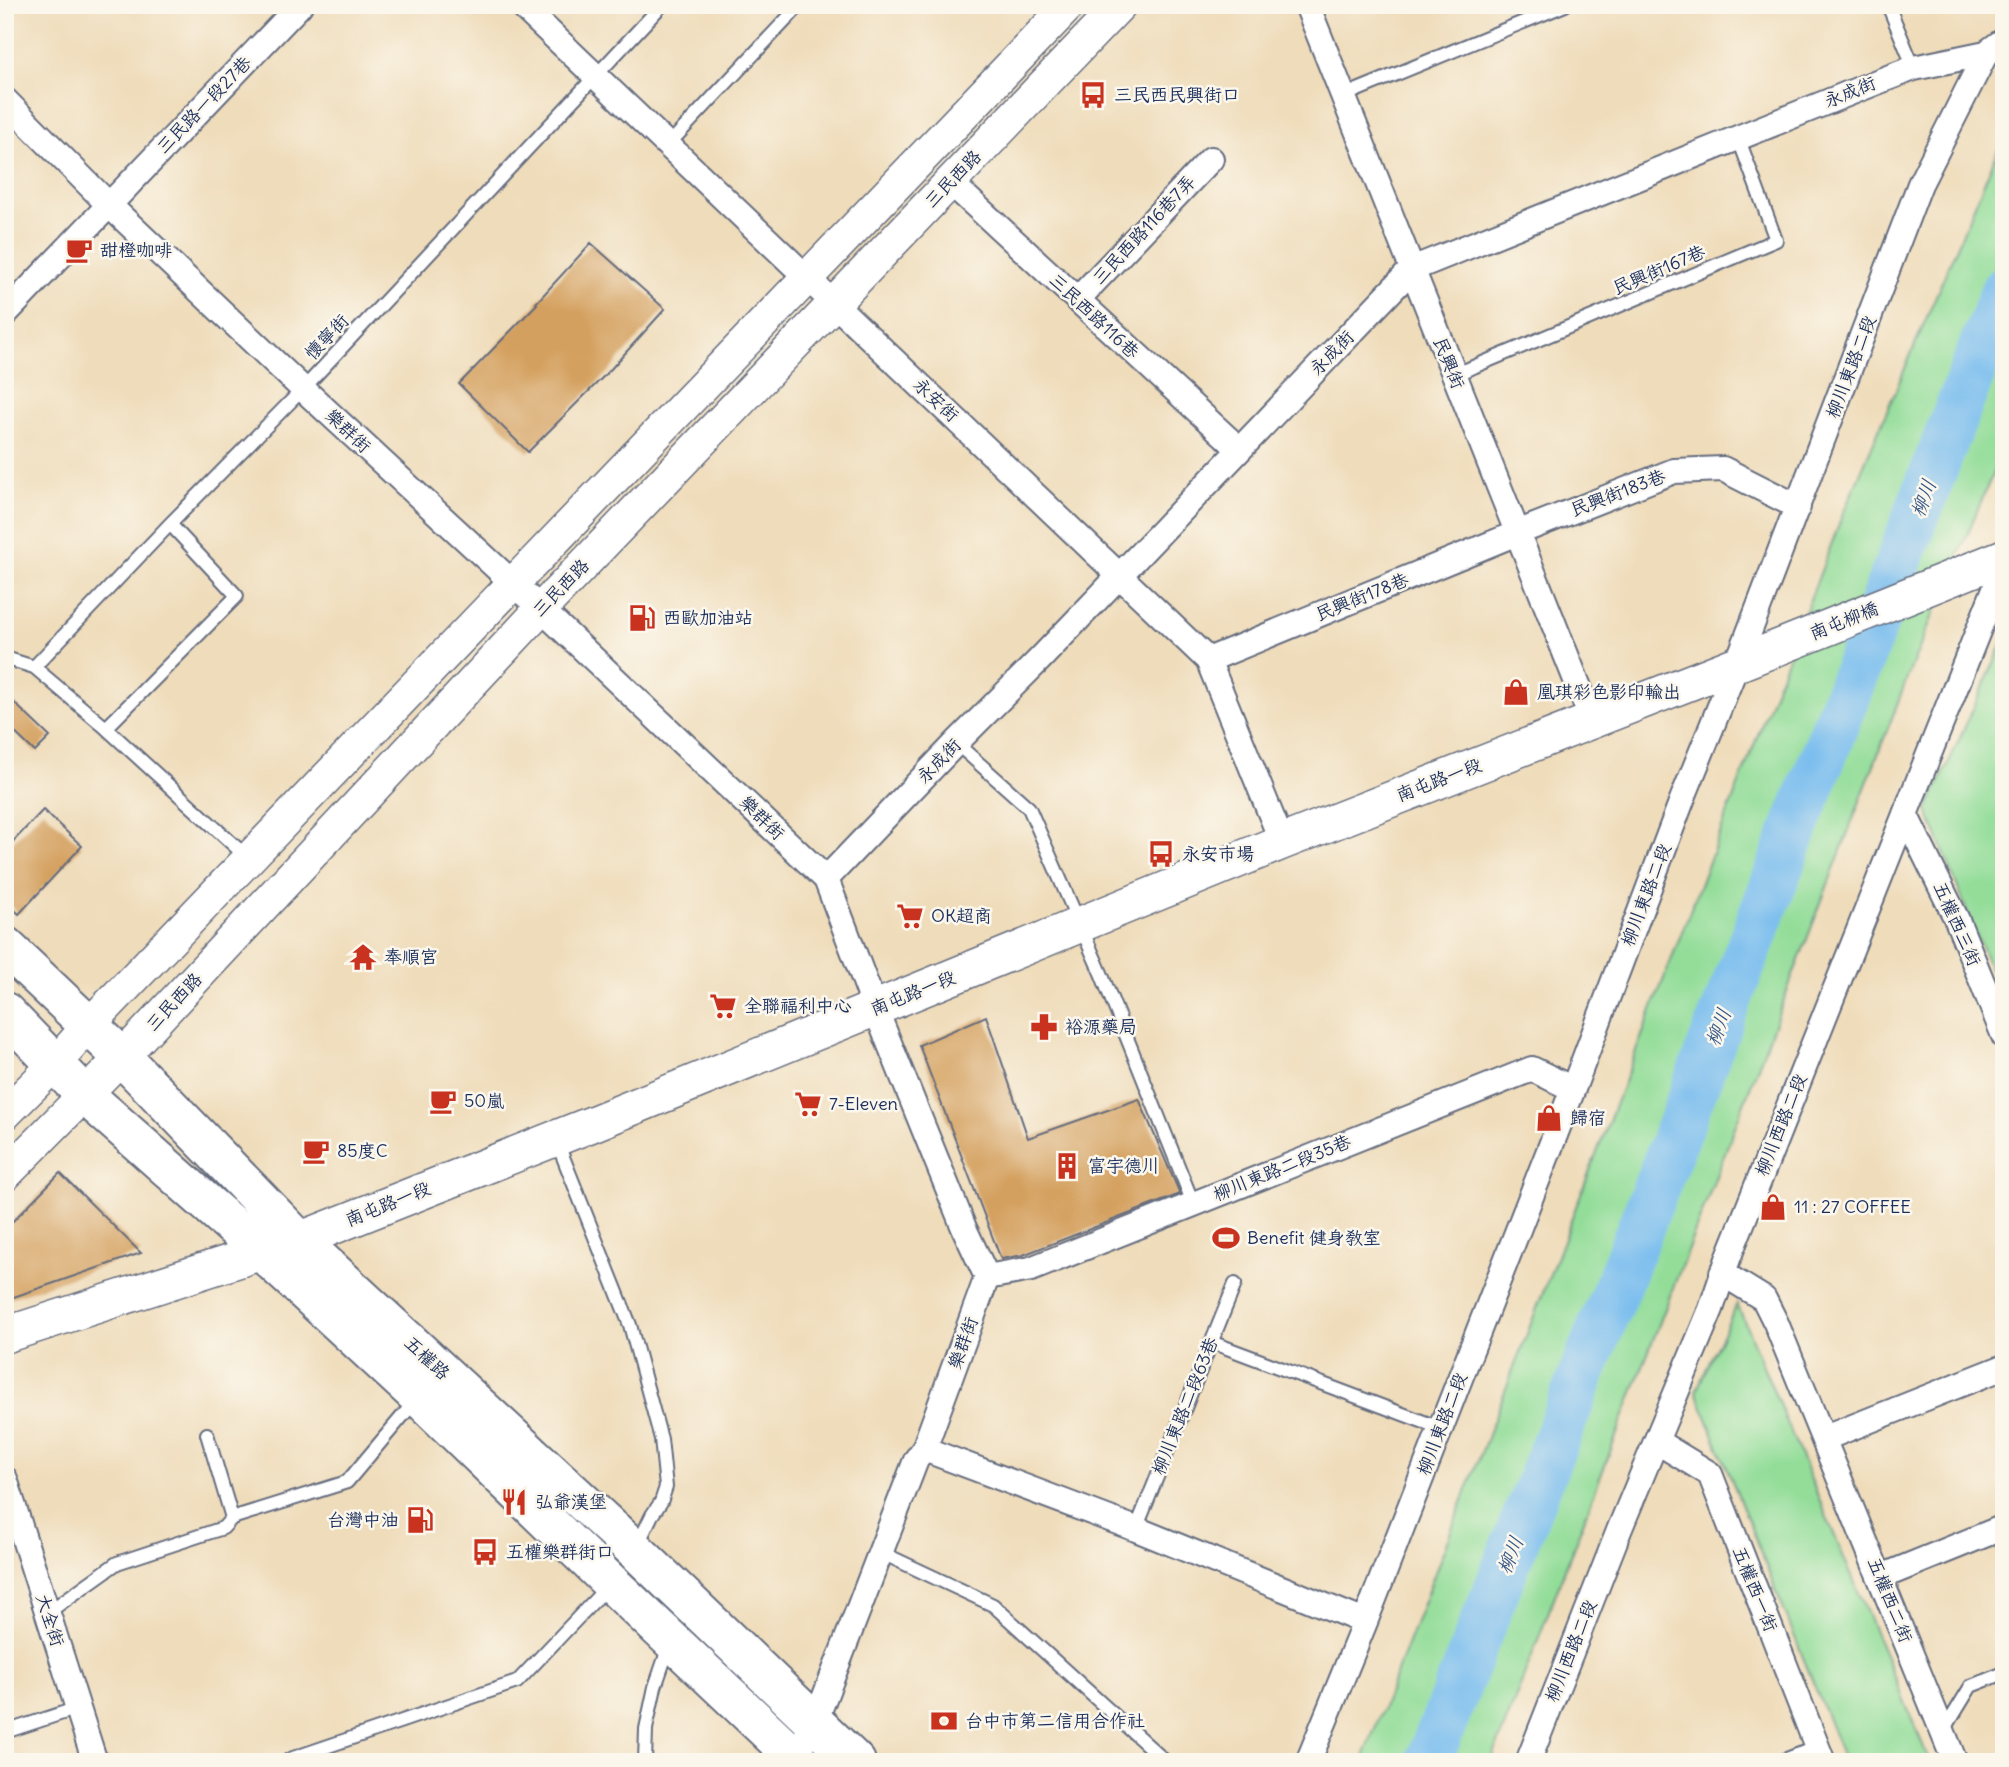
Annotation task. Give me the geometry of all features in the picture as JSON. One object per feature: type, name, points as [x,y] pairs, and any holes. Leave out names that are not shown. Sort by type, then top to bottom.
[{"type":"main road","name":"南屯柳橋","points":[[1737,664],[2004,557]]},
{"type":"main road","name":"南屯路一段","points":[[5,1335],[299,1240],[1282,842],[1737,664]]},
{"type":"main road","name":"五權路","points":[[5,946],[122,1057],[299,1240],[635,1550],[856,1762]]},
{"type":"main road","name":"五權路","points":[[5,1012],[85,1094],[419,1396],[794,1760]]},
{"type":"street","name":"三民路一段27巷","points":[[5,314],[300,5]]},
{"type":"street","name":"永安街","points":[[521,5],[1208,660],[1282,842]]},
{"type":"street","name":"三民西路","points":[[5,1114],[1069,5]]},
{"type":"street","name":"三民西路","points":[[5,1175],[122,1057],[541,609],[1120,5]]},
{"type":"street","name":"民興街","points":[[1307,5],[1592,720]]},
{"type":"street","name":"永成街","points":[[826,879],[1412,269],[1914,68],[1995,47]]},
{"type":"street","name":"柳川東路二段","points":[[1308,1762],[1366,1622],[1573,1090],[1920,184],[1995,47]]},
{"type":"street","name":"樂群街","points":[[5,100],[108,205],[826,879],[875,1008],[964,1228],[987,1277],[924,1449],[916,1460],[815,1722],[794,1760]]},
{"type":"street","name":"三民西路116巷7弄","points":[[1077,300],[1211,159]]},
{"type":"street","name":"三民西路116巷","points":[[950,183],[1239,449]]},
{"type":"street","name":"民興街183巷","points":[[1517,533],[1674,471],[1723,469],[1798,507]]},
{"type":"street","name":"民興街178巷","points":[[1208,660],[1517,533]]},
{"type":"street","name":"柳川西路二段","points":[[1528,1762],[1570,1651],[1711,1309],[1722,1273],[2004,566]]},
{"type":"street","name":"五權西三街","points":[[1905,814],[1957,920],[2004,1036]]},
{"type":"street","name":"柳川東路二段35巷","points":[[987,1277],[1031,1269],[1532,1069],[1573,1090]]},
{"type":"street","name":"五權西二街","points":[[1722,1273],[1764,1299],[1776,1322],[1955,1762]]},
{"type":"street","points":[[1825,1438],[2004,1367]]},
{"type":"street","name":"五權西一街","points":[[1656,1441],[1710,1474],[1820,1754]]},
{"type":"street","points":[[924,1449],[1136,1529],[1366,1622]]},
{"type":"street","name":"大全街","points":[[5,1479],[95,1762]]},
{"type":"street","points":[[1881,1577],[2004,1527]]},
{"type":"lane","name":"懷寧街","points":[[34,667],[303,389],[662,5]]},
{"type":"lane","points":[[668,145],[800,5]]},
{"type":"lane","points":[[1343,96],[1564,5]]},
{"type":"lane","points":[[1888,5],[1914,68]]},
{"type":"lane","name":"民興街167巷","points":[[1454,375],[1776,240],[1738,137]]},
{"type":"lane","points":[[107,728],[237,596],[170,524]]},
{"type":"lane","points":[[5,658],[34,667],[107,728],[249,859]]},
{"type":"lane","points":[[956,743],[1029,808],[1101,973],[1193,1203]]},
{"type":"lane","points":[[555,1138],[630,1325],[661,1439],[666,1487],[661,1502],[635,1550]]},
{"type":"lane","name":"柳川東路二段63巷","points":[[1136,1529],[1236,1284]]},
{"type":"lane","points":[[1211,1342],[1440,1428]]},
{"type":"lane","points":[[47,1613],[117,1563],[223,1528],[232,1518],[347,1482],[419,1396]]},
{"type":"lane","points":[[207,1434],[232,1518]]},
{"type":"lane","points":[[880,1552],[993,1605],[1166,1762]]},
{"type":"lane","points":[[288,1762],[290,1759],[517,1682],[611,1583]]},
{"type":"lane","points":[[645,1762],[646,1729],[655,1687],[671,1640]]},
{"type":"lane","points":[[1943,1733],[1971,1686],[2004,1672]]},
{"type":"lane","points":[[5,1732],[78,1708]]},
{"type":"lane","points":[[1779,1762],[1820,1754]]},
{"type":"green space","points":[[2004,136],[2004,447],[1913,663],[1491,1762],[1362,1762],[1843,514]]},
{"type":"green space","points":[[2004,641],[2004,1004],[1927,810]]},
{"type":"green space","points":[[1737,1304],[1930,1762],[1845,1762],[1696,1391]]},
{"type":"building","points":[[591,243],[665,309],[610,370],[528,452],[459,384],[537,304]]},
{"type":"building","points":[[5,694],[50,737],[35,752],[5,723]]},
{"type":"building","points":[[43,810],[82,846],[19,914],[5,901],[5,850]]},
{"type":"building","name":"富宇德川","points":[[986,1016],[1028,1138],[1139,1099],[1180,1194],[1023,1255],[1001,1259],[919,1045]]},
{"type":"building","points":[[60,1173],[141,1253],[5,1300],[5,1229]]},
{"type":"waterway","name":"柳川","points":[[1428,1762],[1641,1226],[2004,290]]},
{"type":"place","name":"三民西民興街口","points":[[1093,95]]},
{"type":"place","name":"甜橙咖啡","points":[[79,250]]},
{"type":"place","name":"西歐加油站","points":[[642,618]]},
{"type":"place","name":"凰琪彩色影印輸出","points":[[1516,692]]},
{"type":"place","name":"永安市場","points":[[1161,854]]},
{"type":"place","name":"OK超商","points":[[910,916]]},
{"type":"place","name":"奉順宮","points":[[363,957]]},
{"type":"place","name":"全聯福利中心","points":[[723,1006]]},
{"type":"place","name":"裕源藥局","points":[[1044,1027]]},
{"type":"place","name":"50嵐","points":[[443,1101]]},
{"type":"place","name":"7-Eleven","points":[[808,1104]]},
{"type":"place","name":"歸宿","points":[[1549,1118]]},
{"type":"place","name":"85度C","points":[[316,1151]]},
{"type":"place","name":"富宇德川","points":[[1067,1166]]},
{"type":"place","name":"11 : 27 COFFEE","points":[[1773,1207]]},
{"type":"place","name":"Benefit 健身教室","points":[[1226,1238]]},
{"type":"place","name":"弘爺漢堡","points":[[514,1502]]},
{"type":"place","name":"台灣中油","points":[[420,1520]]},
{"type":"place","name":"五權樂群街口","points":[[485,1552]]},
{"type":"place","name":"台中市第二信用合作社","points":[[944,1721]]}]
